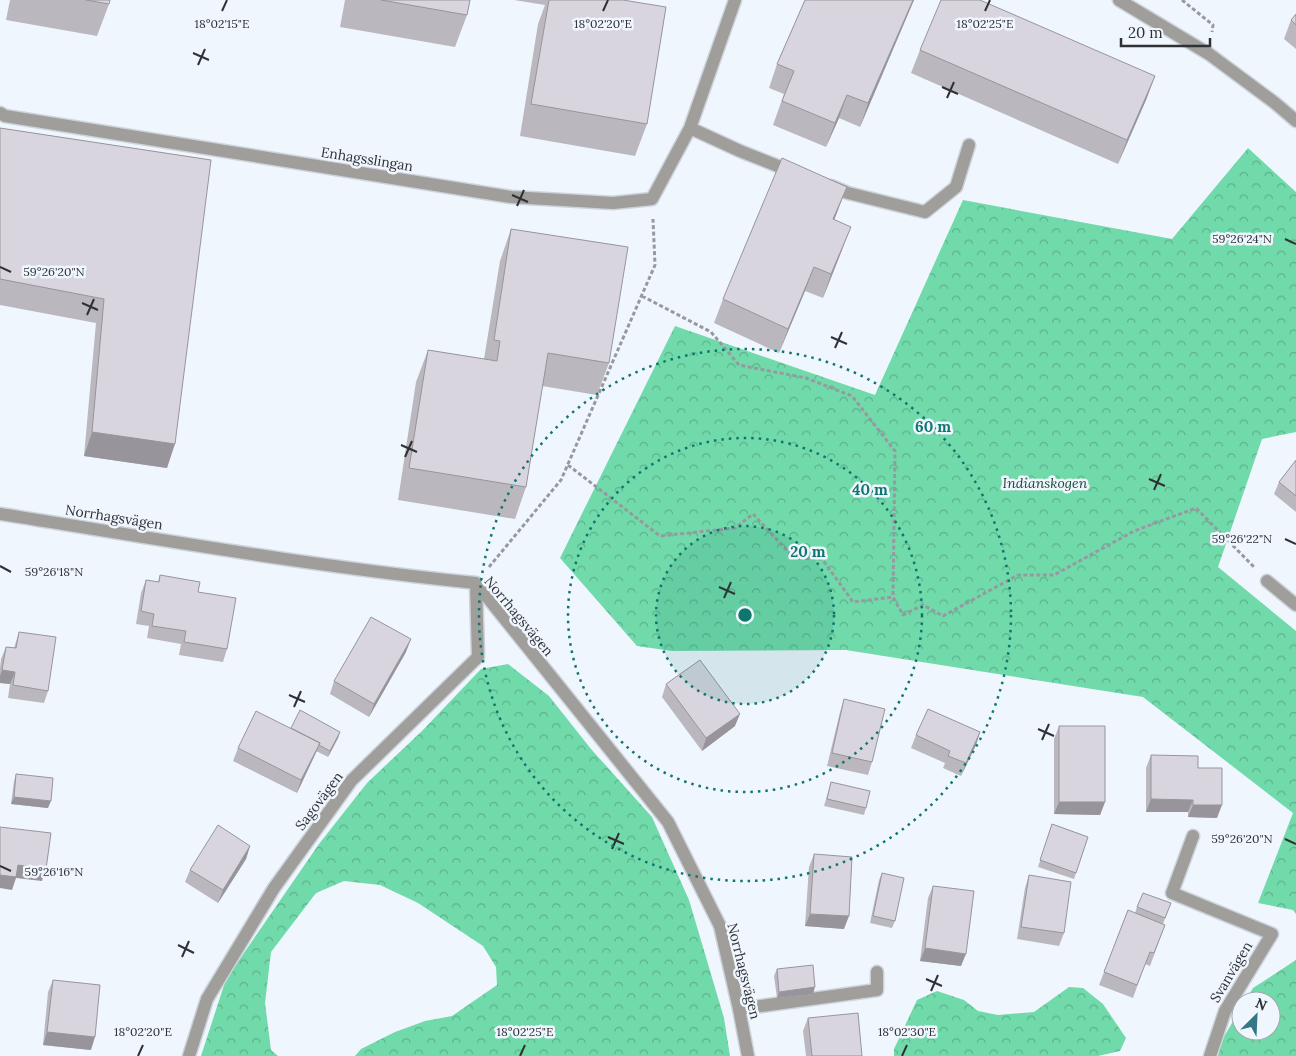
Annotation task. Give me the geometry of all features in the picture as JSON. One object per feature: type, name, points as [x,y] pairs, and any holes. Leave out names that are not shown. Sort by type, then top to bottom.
[{"type":"street","points":[[652,199],[690,128],[735,0]]},
{"type":"street","points":[[1120,0],[1209,54],[1296,121]]},
{"type":"street","name":"Enhagsslingan","points":[[0,113],[5,116],[511,197],[613,203],[652,199]]},
{"type":"street","points":[[690,128],[740,151],[803,176]]},
{"type":"street","points":[[821,183],[848,193],[925,212],[956,187],[969,145]]},
{"type":"street","name":"Norrhagsvägen","points":[[0,514],[244,552],[476,583],[668,822],[720,926],[748,1056]]},
{"type":"street","points":[[1267,581],[1296,605]]},
{"type":"street","name":"Sagovägen","points":[[189,1056],[207,999],[274,888],[340,796],[351,781],[478,657],[476,583]]},
{"type":"street","name":"Svanvägen","points":[[1194,836],[1172,893],[1272,934],[1224,1011],[1210,1056]]},
{"type":"street","points":[[739,1009],[877,990],[877,972]]},
{"type":"path","points":[[1182,0],[1213,25],[1211,35]]},
{"type":"path","points":[[476,583],[561,480],[568,465],[655,265],[652,199]]},
{"type":"path","points":[[642,296],[711,332],[739,364],[806,378],[852,396],[896,450],[893,597],[903,615],[923,605],[943,616],[1018,575],[1054,575],[1134,532],[1196,508],[1267,581]]},
{"type":"path","points":[[568,465],[660,536],[735,528],[753,514],[794,558],[822,559],[853,602],[893,597]]},
{"type":"green space","name":"Indianskogen","points":[[1248,148],[1296,192],[1296,432],[1262,439],[1218,567],[1296,631],[1296,914],[1293,910],[1258,903],[1293,813],[1143,697],[846,650],[672,651],[637,646],[560,558],[675,326],[875,395],[963,200],[1172,239]]},
{"type":"green space","points":[[508,664],[549,696],[591,749],[652,817],[689,900],[724,1018],[730,1056],[355,1056],[361,1049],[395,1032],[425,1021],[452,1016],[497,985],[496,967],[483,946],[418,903],[380,885],[344,881],[316,893],[271,952],[265,1003],[271,1050],[278,1056],[201,1056],[226,979],[319,844],[367,783],[423,730],[481,669]]},
{"type":"green space","points":[[1296,960],[1296,1056],[1218,1056],[1222,1040],[1231,1025],[1231,1041],[1281,1041],[1281,991],[1251,991]]},
{"type":"green space","points":[[1069,987],[1083,988],[1103,1004],[1126,1038],[1120,1051],[1098,1056],[894,1056],[894,1049],[917,1000],[937,991],[964,1000],[978,1011],[998,1015],[1034,1012]]},
{"type":"building","points":[[86,0],[110,0],[109,4]]},
{"type":"building","points":[[381,0],[470,0],[467,15]]},
{"type":"building","points":[[549,0],[623,0],[666,7],[647,124],[531,104]]},
{"type":"building","points":[[805,0],[913,0],[868,103],[847,95],[835,123],[782,101],[794,71],[777,64]]},
{"type":"building","points":[[941,0],[980,0],[1155,76],[1127,140],[920,50]]},
{"type":"building","points":[[1296,14],[1296,25],[1291,20]]},
{"type":"building","points":[[0,128],[211,160],[175,444],[92,432],[104,299],[0,279]]},
{"type":"building","points":[[782,158],[847,187],[833,219],[851,227],[831,274],[814,267],[788,329],[723,299]]},
{"type":"building","points":[[511,229],[628,247],[609,363],[548,353],[526,487],[409,468],[428,350],[497,361],[500,341],[494,340]]},
{"type":"building","points":[[1296,460],[1296,496],[1279,482]]},
{"type":"building","points":[[160,575],[200,582],[198,592],[236,598],[227,649],[184,642],[186,631],[152,626],[154,614],[141,611],[146,580],[159,582]]},
{"type":"building","points":[[371,617],[411,639],[374,704],[334,681]]},
{"type":"building","points":[[19,632],[56,637],[48,691],[13,685],[15,672],[2,670],[6,647],[16,648]]},
{"type":"building","points":[[700,660],[740,714],[706,738],[666,684]]},
{"type":"building","points":[[844,699],[885,709],[872,762],[832,753]]},
{"type":"building","points":[[928,709],[980,732],[966,763],[948,756],[950,751],[916,735]]},
{"type":"building","points":[[300,710],[340,732],[330,751],[319,745],[320,743],[291,728]]},
{"type":"building","points":[[256,711],[320,743],[301,780],[238,748]]},
{"type":"building","points":[[1059,726],[1105,726],[1105,802],[1059,802]]},
{"type":"building","points":[[1151,755],[1198,756],[1198,768],[1222,768],[1222,805],[1193,805],[1193,800],[1151,799]]},
{"type":"building","points":[[16,774],[53,778],[51,801],[14,797]]},
{"type":"building","points":[[831,782],[870,791],[866,808],[827,799]]},
{"type":"building","points":[[1052,824],[1088,837],[1076,873],[1040,860]]},
{"type":"building","points":[[218,825],[250,846],[223,890],[190,870]]},
{"type":"building","points":[[0,827],[51,833],[46,869],[18,865],[16,877],[0,875]]},
{"type":"building","points":[[814,854],[852,857],[849,916],[810,914]]},
{"type":"building","points":[[882,873],[904,878],[895,921],[873,916]]},
{"type":"building","points":[[1029,875],[1071,882],[1064,933],[1021,927]]},
{"type":"building","points":[[933,886],[974,891],[966,954],[925,948]]},
{"type":"building","points":[[1143,893],[1171,903],[1165,918],[1137,907]]},
{"type":"building","points":[[1128,910],[1165,925],[1154,953],[1150,952],[1137,985],[1104,972]]},
{"type":"building","points":[[813,965],[815,987],[779,992],[777,969]]},
{"type":"building","points":[[53,980],[100,985],[95,1037],[47,1032]]},
{"type":"building","points":[[858,1013],[862,1056],[812,1056],[808,1018]]}]
